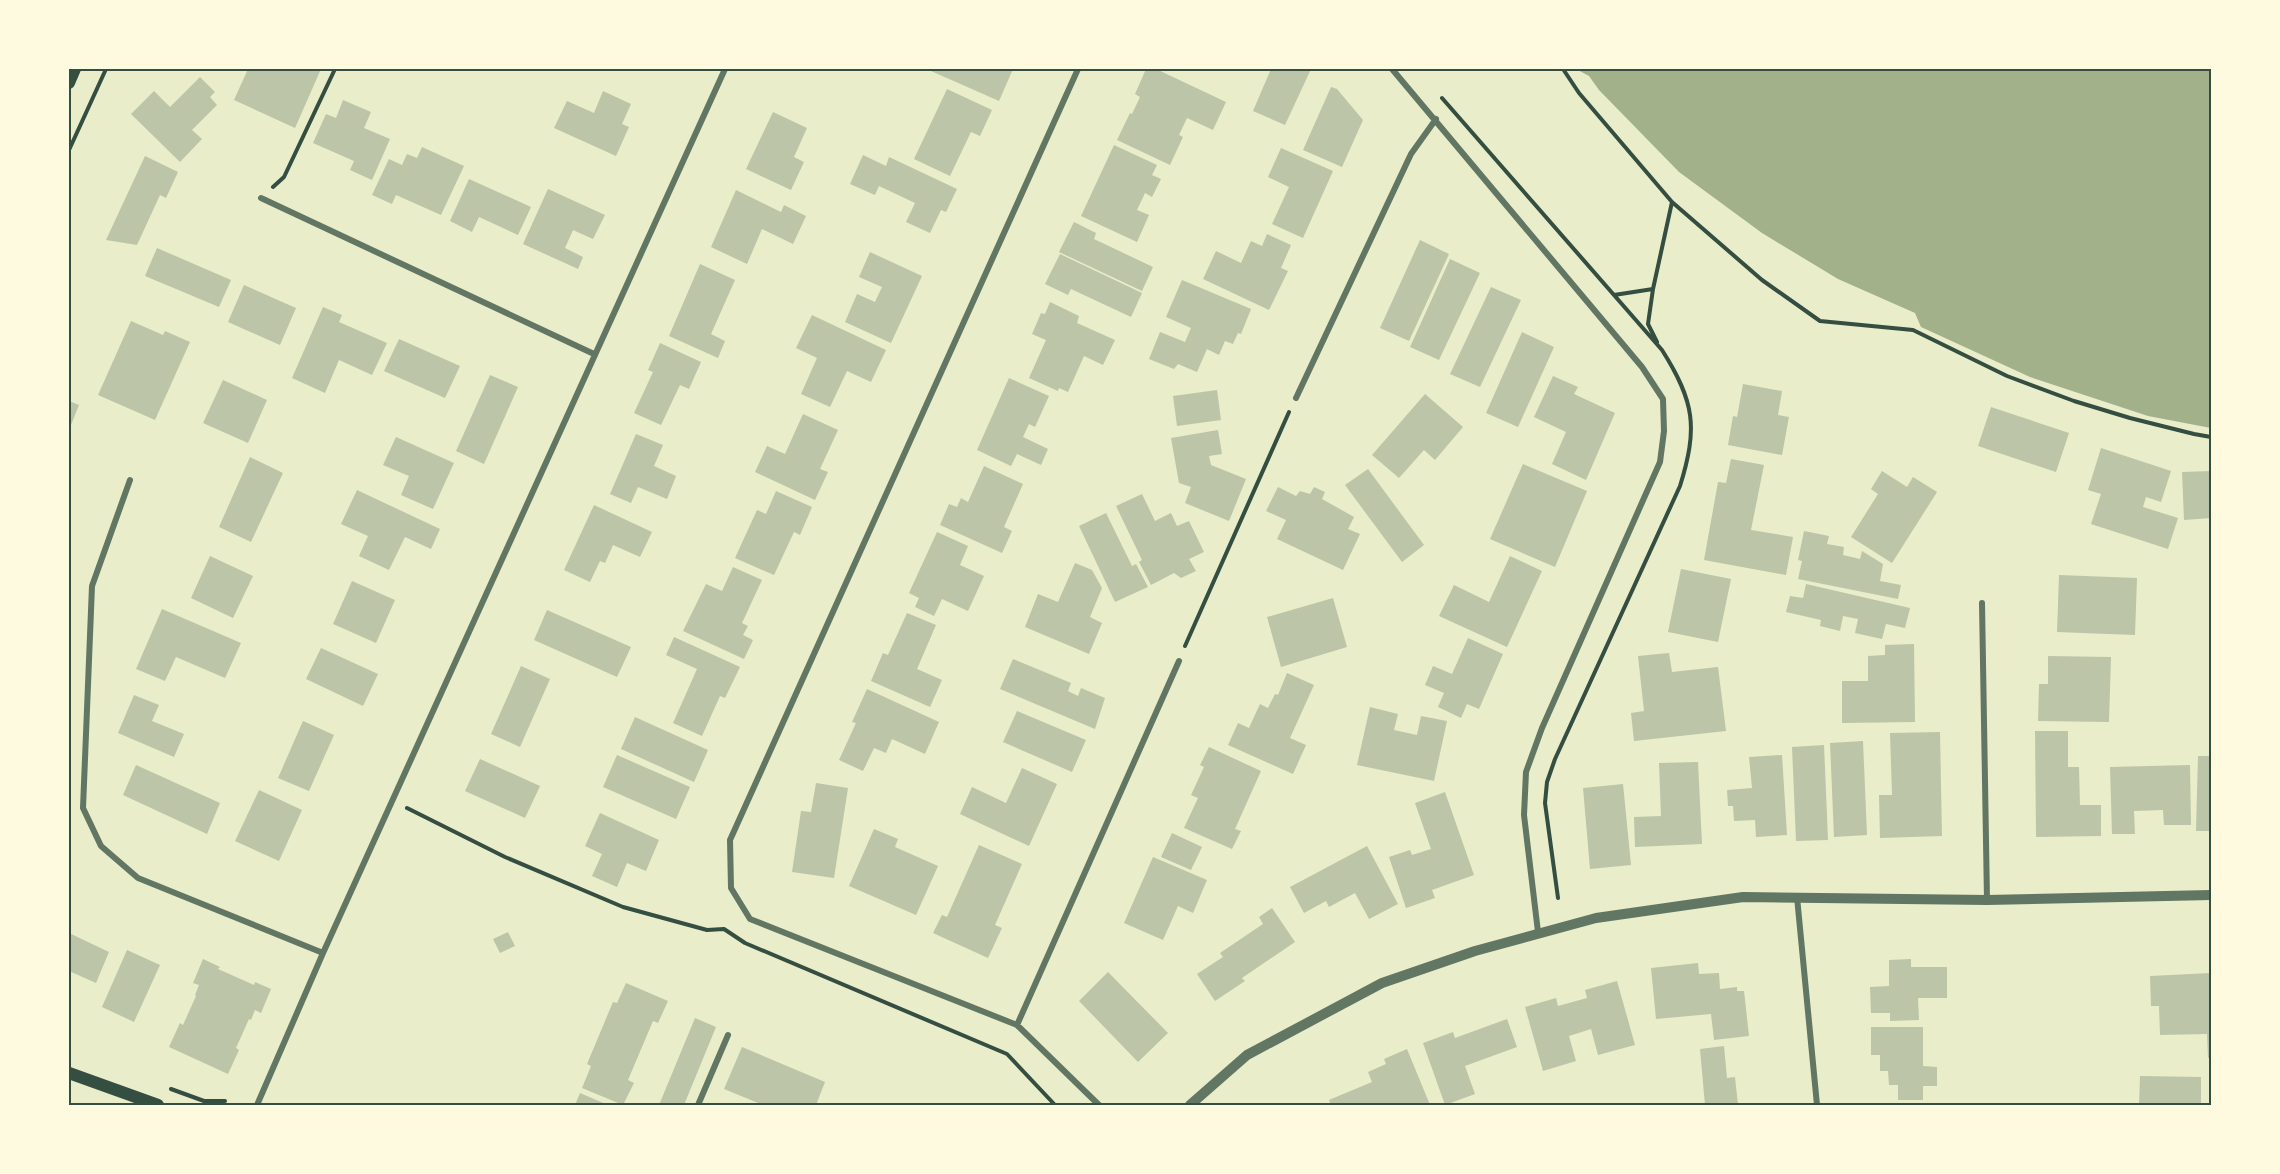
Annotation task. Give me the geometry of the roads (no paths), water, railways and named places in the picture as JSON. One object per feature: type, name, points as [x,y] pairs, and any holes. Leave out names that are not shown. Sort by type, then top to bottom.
[{"type":"main road","points":[[69,83],[75,69]]},
{"type":"main road","points":[[69,1073],[158,1105]]},
{"type":"street","points":[[257,1105],[323,953],[725,69]]},
{"type":"street","points":[[1078,69],[730,840],[731,888],[750,919],[1017,1025],[1099,1105]]},
{"type":"street","points":[[1392,69],[1642,367],[1663,399],[1664,431],[1660,462],[1542,728],[1526,772],[1524,815],[1538,932]]},
{"type":"street","points":[[1296,398],[1412,154],[1436,119]]},
{"type":"street","points":[[261,198],[594,354]]},
{"type":"street","points":[[130,480],[92,586],[83,808],[101,846],[138,878],[323,953]]},
{"type":"street","points":[[1982,603],[1987,900]]},
{"type":"street","points":[[1017,1025],[1179,661]]},
{"type":"street","points":[[1190,1105],[1247,1055],[1382,983],[1474,951],[1596,918],[1743,897],[1987,900],[2211,895]]},
{"type":"street","points":[[1797,897],[1817,1105]]},
{"type":"street","points":[[698,1105],[728,1035]]}]
